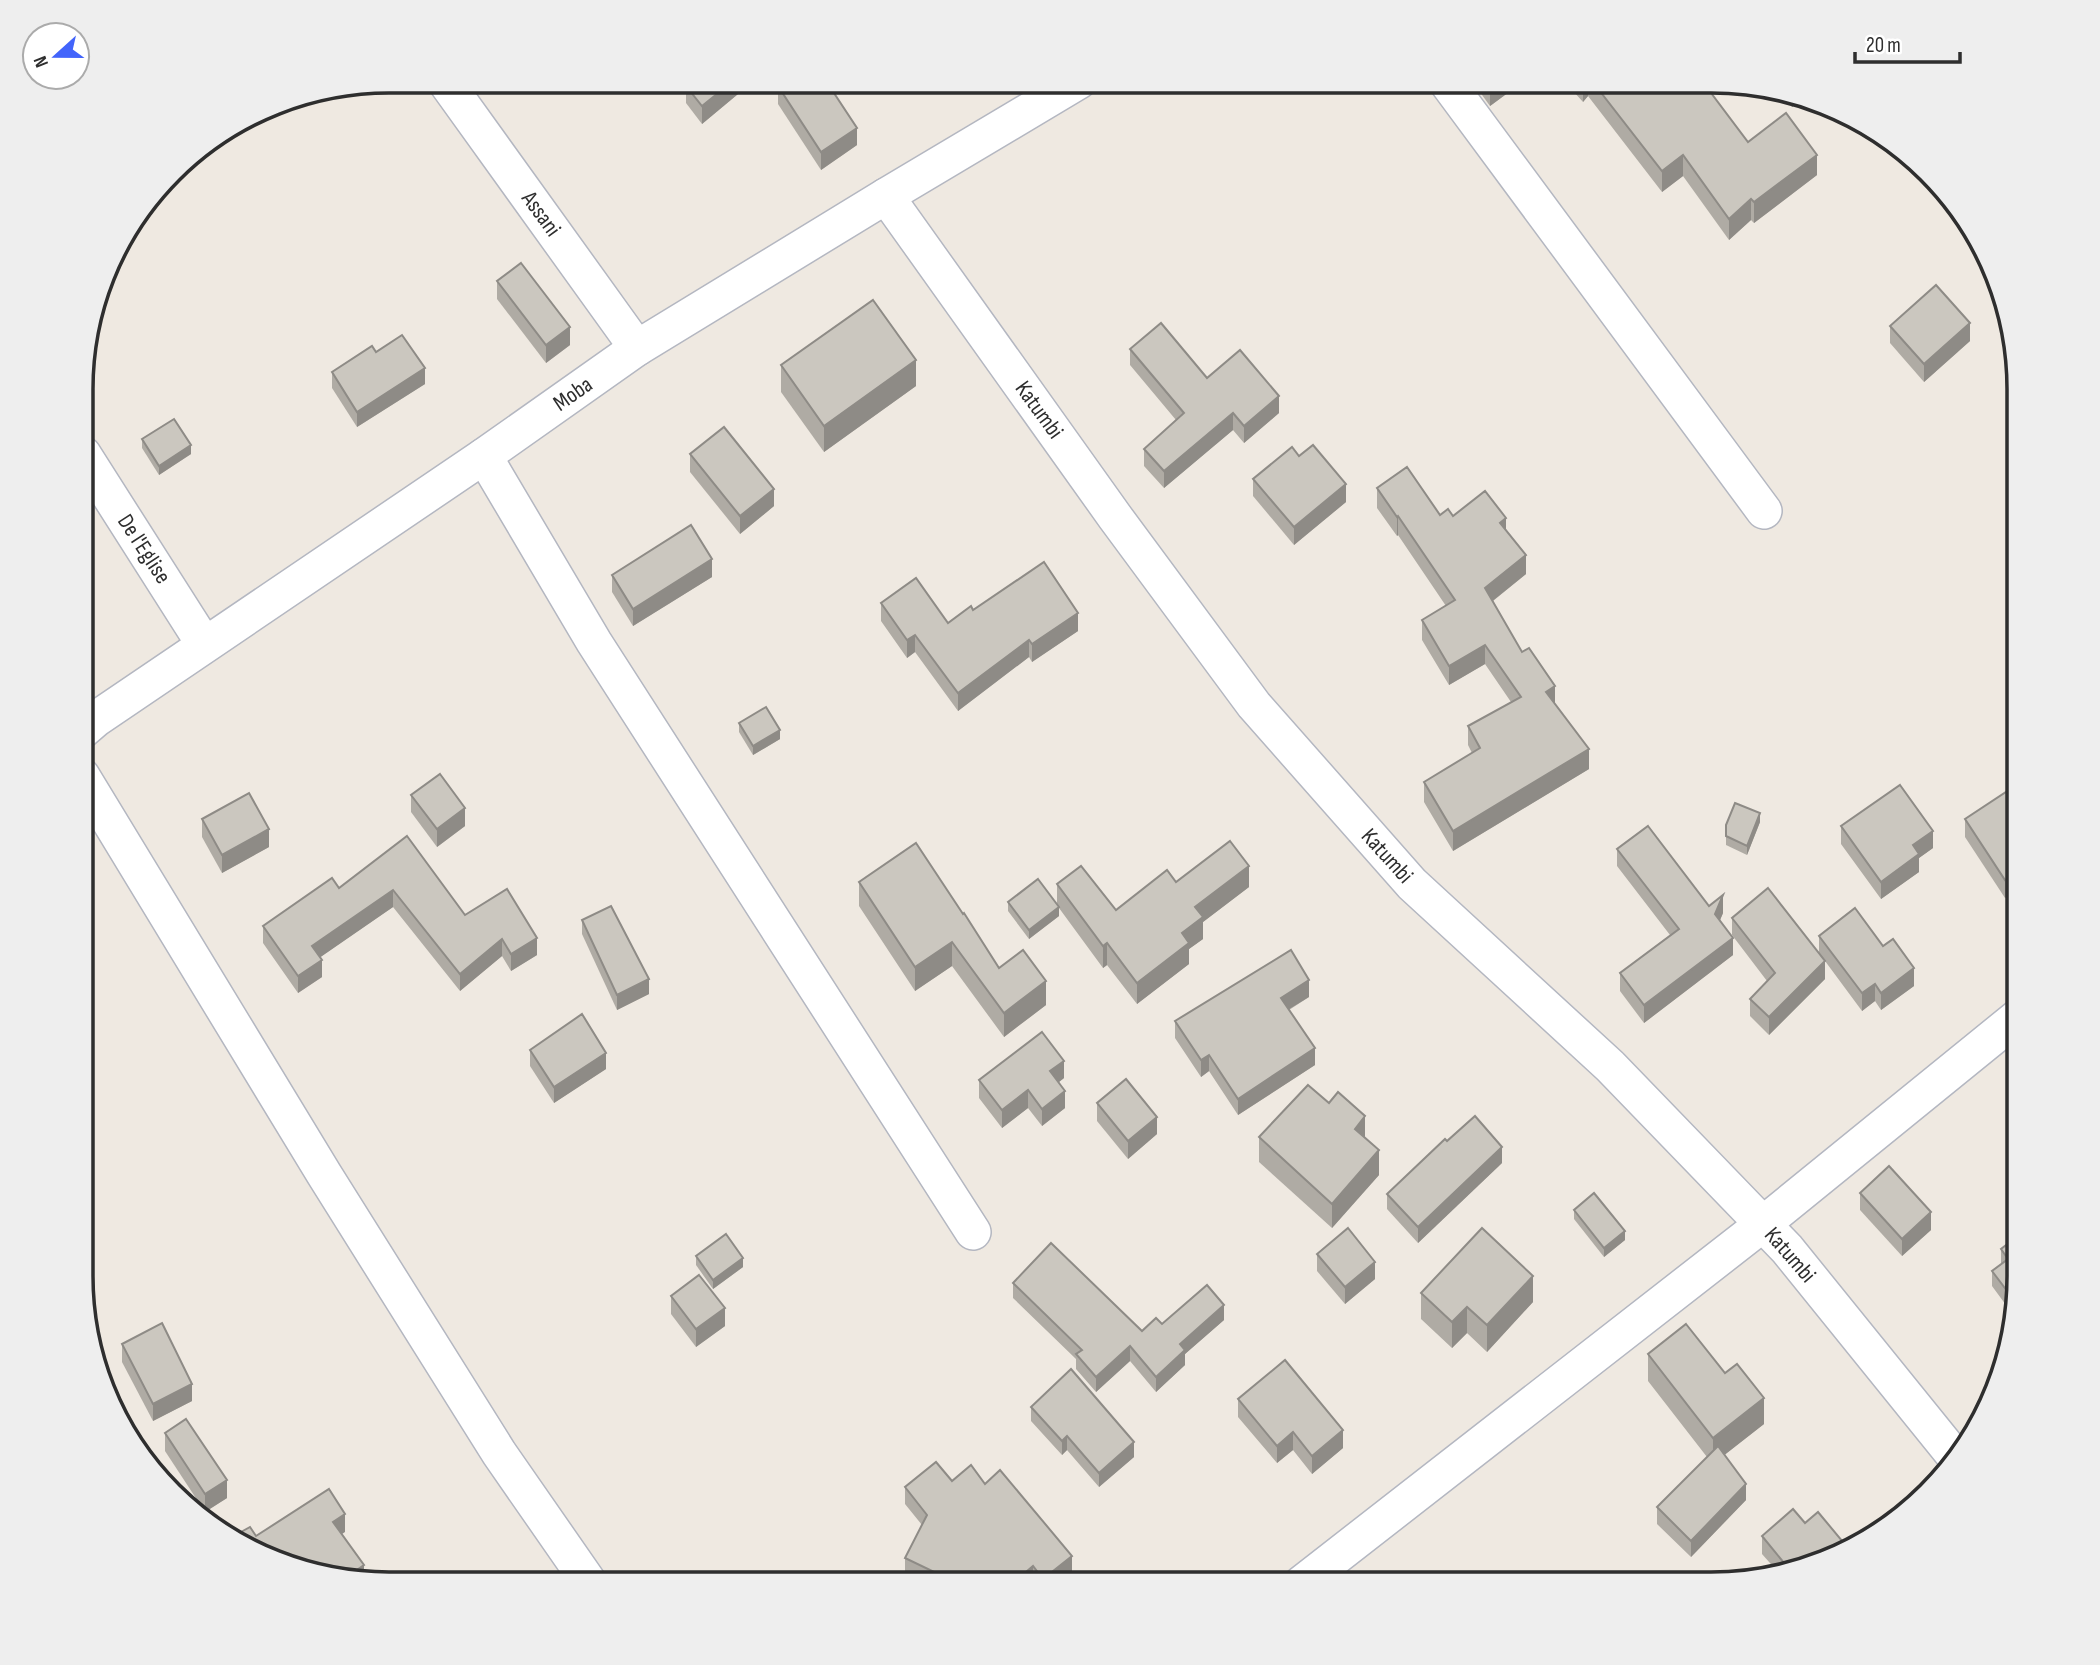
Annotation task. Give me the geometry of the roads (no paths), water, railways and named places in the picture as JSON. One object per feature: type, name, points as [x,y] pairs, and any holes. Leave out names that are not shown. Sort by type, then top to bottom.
[{"type":"street","name":"Assani","points":[[454,93],[637,348]]},
{"type":"street","name":"Moba","points":[[93,722],[484,456],[637,348],[886,196],[1047,93]]},
{"type":"street","points":[[1455,93],[1764,511]]},
{"type":"street","name":"Katumbi","points":[[886,196],[1115,517],[1254,705],[1412,884],[1609,1066],[1787,1249],[1950,1451]]},
{"type":"street","points":[[484,456],[594,642],[973,1232]]},
{"type":"street","name":"De l'Eglise","points":[[93,470],[204,644]]},
{"type":"street","points":[[93,794],[346,1209],[499,1453],[582,1572]]},
{"type":"street","points":[[1316,1572],[1763,1224],[2007,1026]]}]
